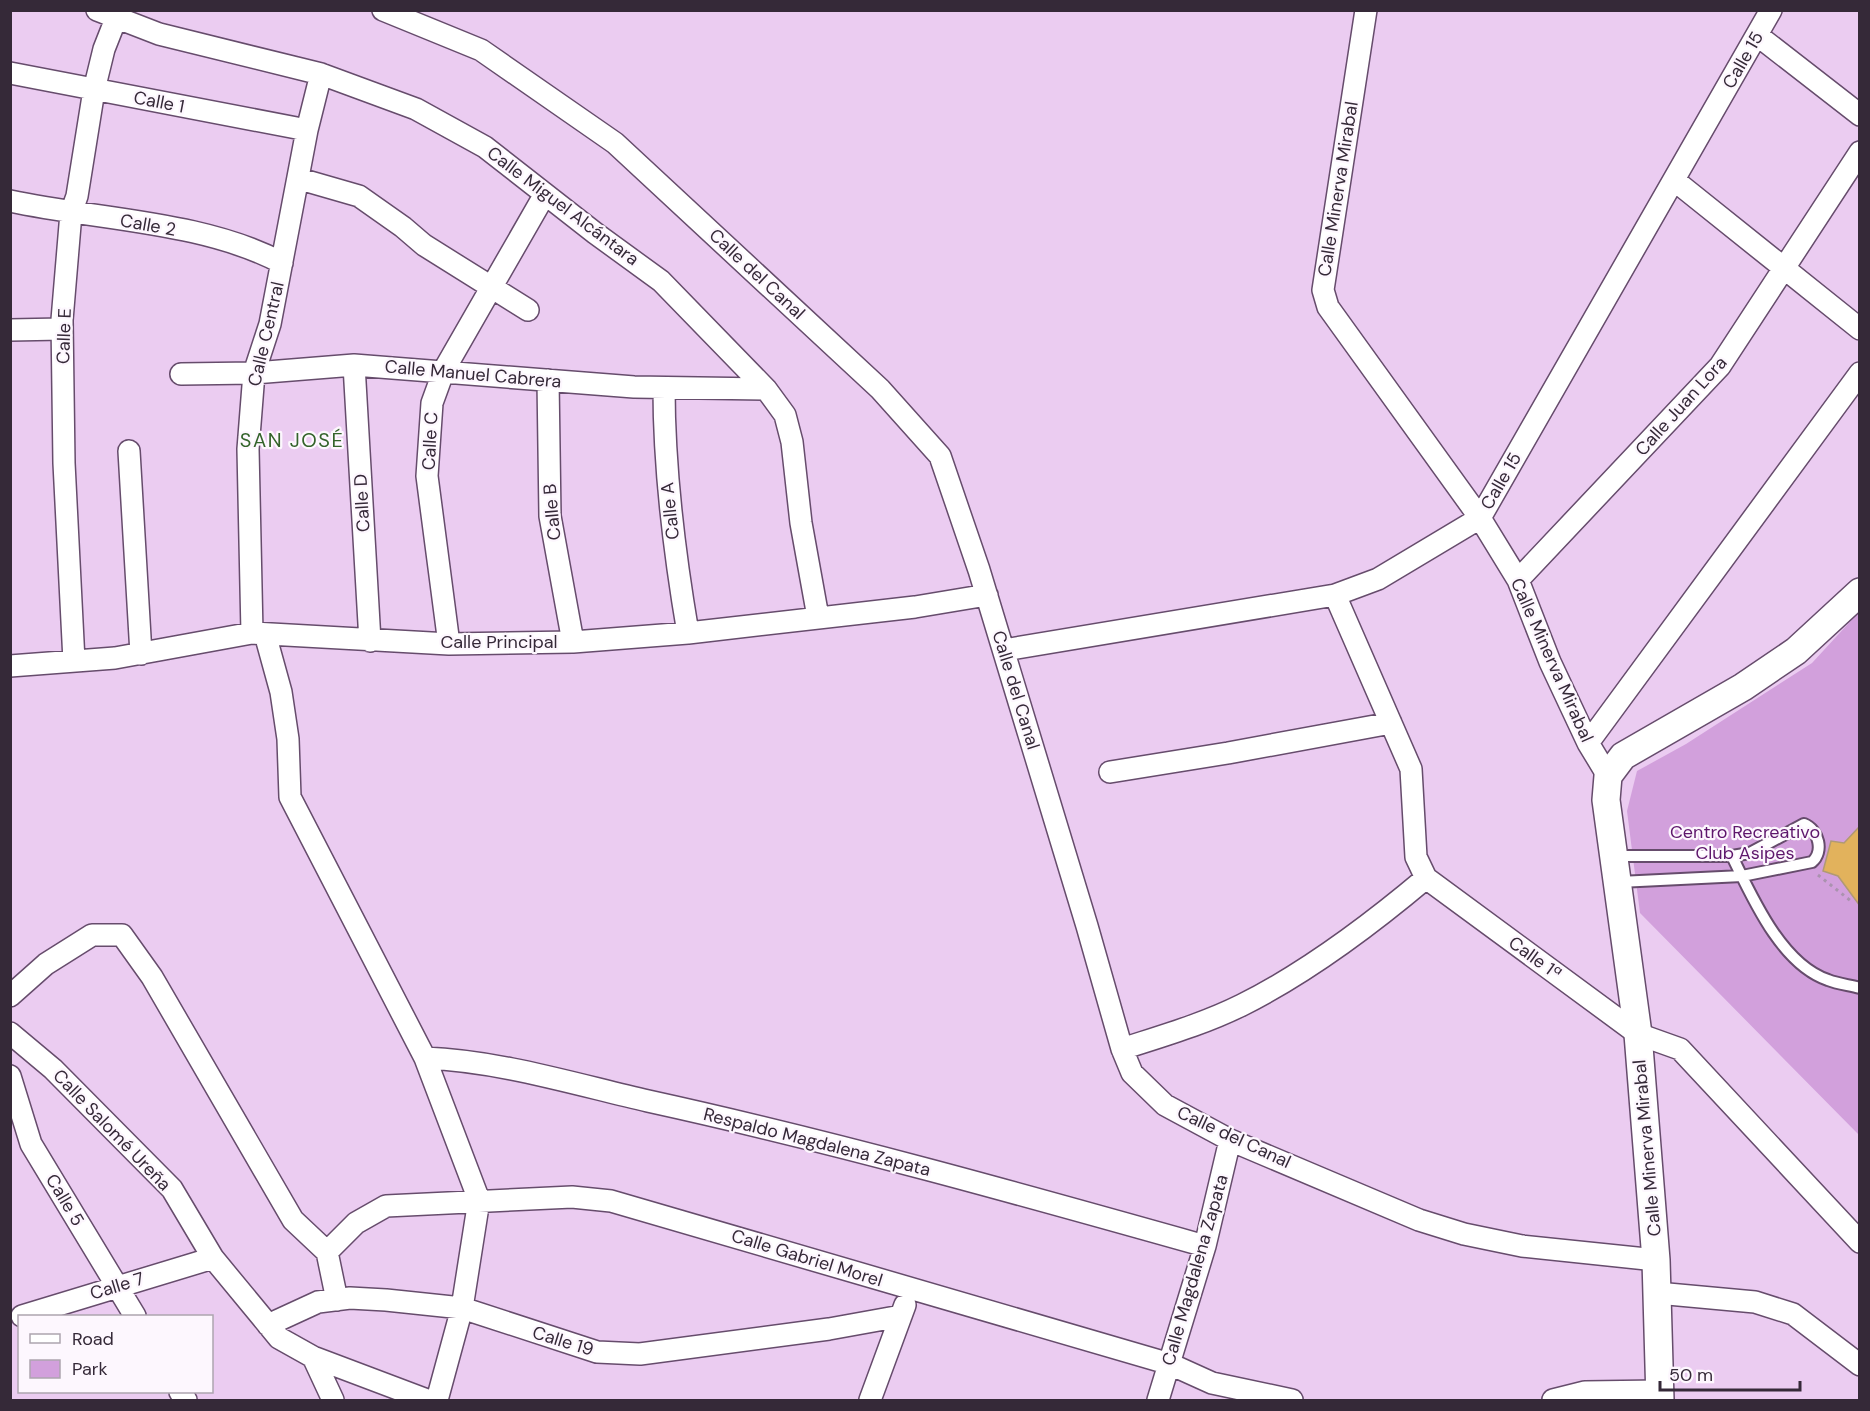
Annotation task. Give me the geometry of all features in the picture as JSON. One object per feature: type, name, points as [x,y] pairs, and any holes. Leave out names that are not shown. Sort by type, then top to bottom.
[{"type":"street","name":"Calle del Canal","points":[[383,10],[481,50],[615,143],[880,389],[940,456],[987,595],[1122,1049],[1132,1073],[1166,1105],[1230,1140],[1419,1220],[1464,1234],[1522,1246],[1656,1260]]},
{"type":"street","name":"Calle Minerva Mirabal","points":[[1366,10],[1323,290],[1328,307],[1480,518],[1518,580],[1550,662],[1588,743],[1608,776],[1606,800],[1638,1034],[1656,1260],[1659,1396]]},
{"type":"street","name":"Calle 15","points":[[1004,650],[1335,595],[1378,579],[1480,518],[1772,10]]},
{"type":"street","name":"Calle Miguel Alcántara","points":[[107,13],[159,34],[321,74],[426,114],[485,147],[661,281],[766,389],[785,415],[792,442],[801,523],[818,617]]},
{"type":"street","name":"Calle E","points":[[74,661],[64,463],[62,329],[71,213],[77,195],[94,90],[104,50],[107,13]]},
{"type":"street","points":[[1757,36],[1860,115]]},
{"type":"street","name":"Calle 1","points":[[10,73],[307,130]]},
{"type":"street","name":"Calle Central","points":[[321,74],[307,130],[300,179],[270,324],[254,373],[248,449],[258,634],[283,704],[288,739],[291,797],[425,1058],[479,1200]]},
{"type":"street","name":"Calle Juan Lora","points":[[1518,580],[1720,366],[1860,152]]},
{"type":"street","points":[[300,179],[359,196],[404,227],[424,245],[528,310]]},
{"type":"street","points":[[1674,180],[1860,329]]},
{"type":"street","name":"Calle C","points":[[449,644],[427,476],[432,403],[444,370],[490,286],[545,194]]},
{"type":"street","name":"Calle 2","points":[[10,201],[168,228],[256,249],[282,263]]},
{"type":"street","points":[[10,330],[62,329]]},
{"type":"street","name":"Calle Manuel Cabrera","points":[[181,374],[254,373],[354,365],[444,370],[476,376],[664,388],[766,389]]},
{"type":"street","name":"Calle D","points":[[354,365],[370,641]]},
{"type":"street","points":[[1588,743],[1860,373]]},
{"type":"street","name":"Calle B","points":[[548,380],[550,516],[573,642]]},
{"type":"street","name":"Calle A","points":[[664,388],[664,447],[675,559],[688,633]]},
{"type":"street","points":[[129,451],[141,654]]},
{"type":"street","points":[[1608,776],[1623,756],[1743,687],[1796,651],[1860,592]]},
{"type":"street","name":"Calle Principal","points":[[10,666],[141,654],[258,634],[449,644],[573,642],[688,633],[915,607],[987,595]]},
{"type":"street","points":[[1122,1049],[1241,1005],[1311,965],[1386,912],[1426,878],[1416,857],[1411,769],[1335,595]]},
{"type":"street","points":[[1110,772],[1391,723]]},
{"type":"street","name":"Calle 1ª","points":[[1426,878],[1638,1034],[1680,1049],[1860,1242]]},
{"type":"street","points":[[10,996],[46,964],[92,935],[122,935],[152,977],[293,1220],[327,1252],[337,1300]]},
{"type":"street","name":"Calle Salomé Ureña","points":[[11,1034],[53,1069],[172,1189],[213,1258],[279,1338],[313,1357],[427,1401]]},
{"type":"street","name":"Respaldo Magdalena Zapata","points":[[425,1058],[466,1060],[699,1112],[972,1181],[1206,1246]]},
{"type":"street","name":"Calle 5","points":[[10,1076],[31,1144],[134,1315]]},
{"type":"street","name":"Calle Magdalena Zapata","points":[[1158,1401],[1206,1246],[1230,1140]]},
{"type":"street","name":"Calle Gabriel Morel","points":[[327,1252],[356,1223],[386,1206],[572,1197],[612,1201],[747,1239],[910,1290],[1170,1364],[1212,1383],[1292,1401]]},
{"type":"street","points":[[437,1401],[462,1308],[479,1200]]},
{"type":"street","name":"Calle 7","points":[[27,1315],[213,1258]]},
{"type":"street","points":[[870,1401],[910,1290]]},
{"type":"street","points":[[1657,1293],[1755,1302],[1793,1314],[1860,1365]]},
{"type":"street","name":"Calle 19","points":[[268,1325],[318,1302],[386,1300],[462,1308],[597,1352],[640,1354],[829,1329],[901,1316]]},
{"type":"street","points":[[313,1357],[333,1401]]},
{"type":"street","points":[[1553,1401],[1585,1392],[1659,1396]]},
{"type":"lane","points":[[1804,824],[1811,828],[1819,846],[1817,858],[1804,865],[1742,876],[1617,869],[1750,853],[1804,824]]},
{"type":"lane","points":[[1732,856],[1766,922],[1794,958],[1826,980],[1860,988]]},
{"type":"path","points":[[1804,865],[1851,901]]},
{"type":"green space","name":"Centro Recreativo Club Asipes","points":[[1859,612],[1859,1135],[1640,913],[1627,811],[1637,771],[1686,744],[1812,663]]},
{"type":"building","points":[[1860,826],[1860,906],[1838,876],[1823,871],[1831,841],[1844,843]]},
{"type":"district","name":"SAN JOSÉ","points":[[292,440]]}]
